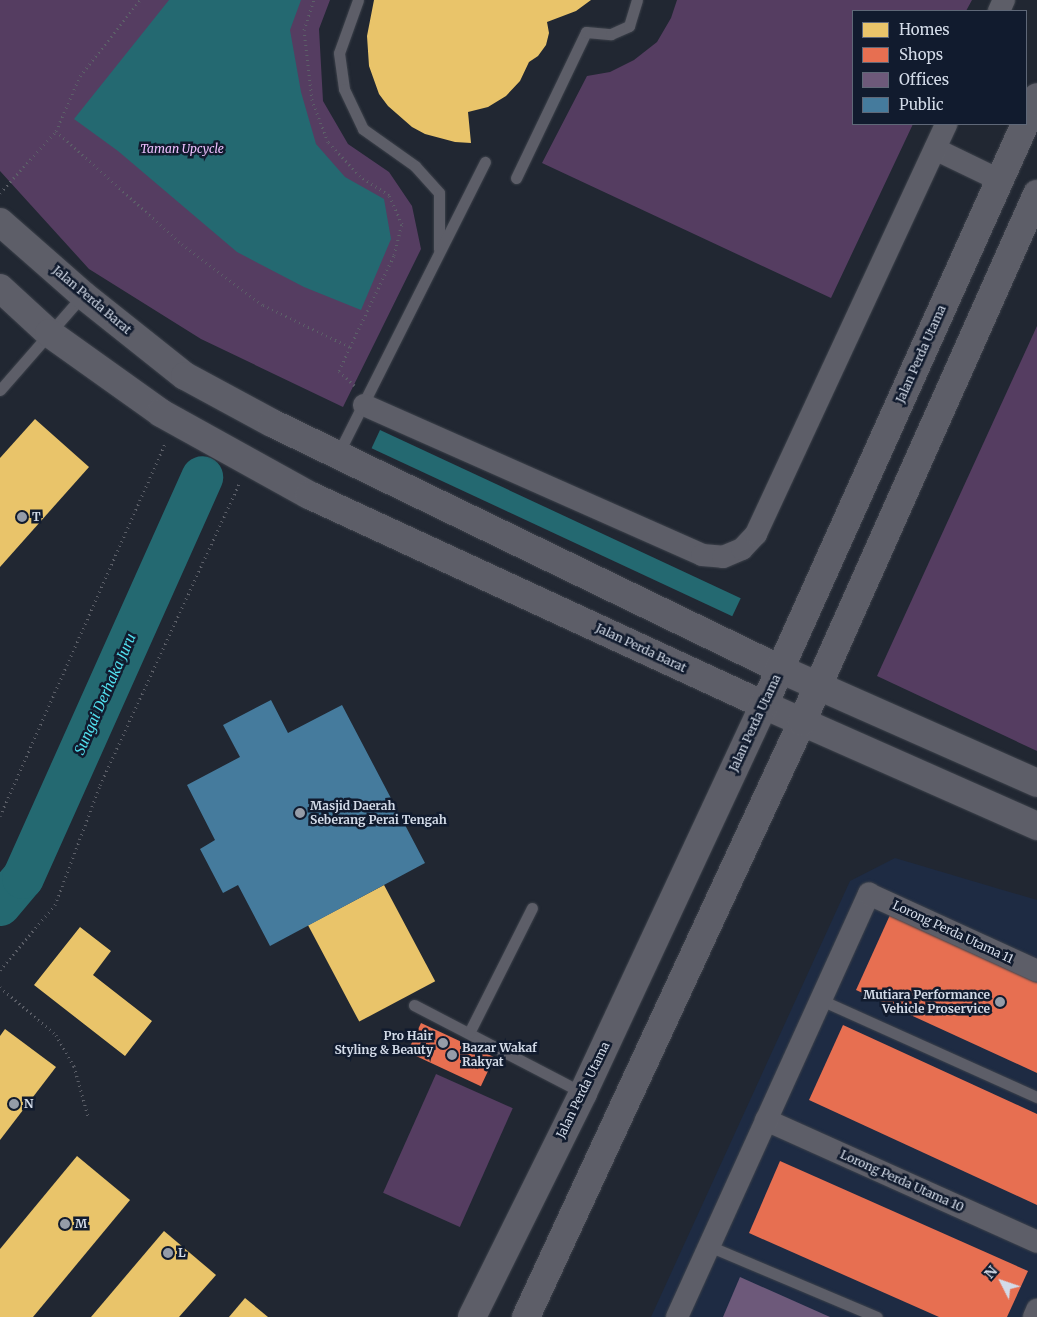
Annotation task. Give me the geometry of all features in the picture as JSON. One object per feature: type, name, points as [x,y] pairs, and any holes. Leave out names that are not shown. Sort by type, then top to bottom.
[{"type":"street","name":"Jalan Perda Utama","points":[[1027,119],[1037,97]]},
{"type":"street","points":[[366,401],[702,555],[723,557],[742,549],[756,534],[946,125]]},
{"type":"street","name":"Jalan Perda Utama","points":[[472,1317],[583,1093],[764,705],[1024,125]]},
{"type":"street","points":[[935,149],[1000,180]]},
{"type":"street","points":[[526,1317],[802,722],[1037,194]]},
{"type":"street","name":"Jalan Perda Barat","points":[[0,222],[83,294],[185,376],[337,456]]},
{"type":"street","points":[[0,288],[49,333],[168,418]]},
{"type":"street","name":"Jalan Perda Barat","points":[[168,418],[308,495],[764,705],[1037,826]]},
{"type":"street","points":[[337,456],[780,669],[1037,784]]},
{"type":"street","name":"Lorong Perda Utama 11","points":[[821,1000],[869,894],[1037,971]]},
{"type":"street","points":[[677,1317],[821,1000]]},
{"type":"street","name":"Lorong Perda Utama 10","points":[[766,1120],[1037,1242]]},
{"type":"street","points":[[1034,1317],[1037,1310]]},
{"type":"lane","points":[[358,0],[339,53],[344,89],[363,129],[415,166],[439,194],[439,252]]},
{"type":"lane","points":[[516,178],[586,32],[611,34],[629,26],[637,0]]},
{"type":"lane","points":[[337,456],[486,162]]},
{"type":"lane","points":[[0,390],[83,294]]},
{"type":"lane","points":[[469,1033],[532,908]]},
{"type":"lane","points":[[821,1000],[1037,1097]]},
{"type":"lane","points":[[414,1005],[583,1093]]},
{"type":"lane","points":[[709,1246],[877,1317]]},
{"type":"path","points":[[0,193],[56,130],[80,76],[140,0]]},
{"type":"path","points":[[314,0],[304,30],[312,100],[328,142],[360,176],[389,195],[402,224],[394,255],[339,371],[366,401]]},
{"type":"path","points":[[56,130],[182,244],[263,305],[350,347]]},
{"type":"path","points":[[0,816],[168,418]]},
{"type":"path","points":[[0,970],[55,905],[100,785],[249,462]]},
{"type":"path","points":[[0,987],[56,1035],[74,1066],[88,1116]]},
{"type":"shaded area","points":[[169,0],[301,0],[290,30],[301,92],[316,144],[345,177],[384,199],[391,239],[361,310],[304,287],[237,252],[118,151],[74,119]]},
{"type":"shaded area","points":[[380,430],[741,598],[732,616],[372,448]]},
{"type":"shaded area","points":[[895,858],[1037,900],[1037,1317],[651,1317],[850,881]]},
{"type":"green space","name":"Taman Upcycle","points":[[0,0],[330,0],[319,29],[323,101],[348,144],[389,172],[412,206],[421,249],[343,407],[201,339],[89,269],[0,171]]},
{"type":"green space","points":[[677,0],[972,0],[967,10],[852,10],[852,125],[913,125],[831,298],[542,163],[587,76],[610,72],[634,60],[657,42],[671,18]]},
{"type":"green space","points":[[1037,326],[1037,751],[877,676]]},
{"type":"green space","points":[[436,1074],[513,1108],[460,1227],[383,1193]]},
{"type":"building: Homes","points":[[374,0],[591,0],[576,11],[547,22],[549,33],[546,45],[538,56],[529,62],[520,81],[506,96],[488,107],[468,112],[471,143],[455,142],[425,134],[412,127],[388,106],[379,94],[369,66],[367,36]]},
{"type":"building: Homes","name":"T","points":[[35,419],[89,467],[0,567],[0,458]]},
{"type":"building: Homes","points":[[384,885],[435,981],[359,1022],[308,925]]},
{"type":"building: Homes","points":[[80,927],[111,951],[93,975],[152,1021],[125,1056],[34,985]]},
{"type":"building: Homes","name":"N","points":[[5,1029],[56,1067],[0,1140],[0,1036]]},
{"type":"building: Homes","name":"M","points":[[77,1156],[130,1200],[33,1317],[0,1317],[0,1249]]},
{"type":"building: Homes","name":"L","points":[[164,1231],[216,1275],[179,1317],[91,1317]]},
{"type":"building: Homes","points":[[245,1298],[268,1317],[229,1317]]},
{"type":"building: Shops","points":[[890,915],[1037,982],[1037,1073],[856,990]]},
{"type":"building: Shops","name":"Bazar Wakaf Rakyat","points":[[421,1023],[494,1057],[481,1086],[407,1052]]},
{"type":"building: Shops","points":[[843,1025],[1037,1114],[1037,1205],[809,1100]]},
{"type":"building: Shops","points":[[780,1161],[1028,1271],[1007,1317],[939,1317],[749,1233]]},
{"type":"building: Offices","points":[[740,1277],[830,1317],[723,1317]]},
{"type":"building: Public","name":"Masjid Daerah Seberang Perai Tengah","points":[[271,700],[288,733],[342,705],[425,863],[270,946],[238,885],[223,893],[200,849],[215,840],[187,785],[240,757],[223,725]]},
{"type":"waterway","name":"Sungai Derhaka Juru","points":[[0,905],[23,878],[202,477]]},
{"type":"place","name":"T","points":[[22,517]]},
{"type":"place","name":"Masjid Daerah Seberang Perai Tengah","points":[[300,813]]},
{"type":"place","name":"Mutiara Performance Vehicle Proservice","points":[[1000,1002]]},
{"type":"place","name":"Pro Hair Styling & Beauty","points":[[443,1043]]},
{"type":"place","name":"Bazar Wakaf Rakyat","points":[[452,1055]]},
{"type":"place","name":"N","points":[[14,1104]]},
{"type":"place","name":"M","points":[[65,1224]]},
{"type":"place","name":"L","points":[[168,1253]]}]
